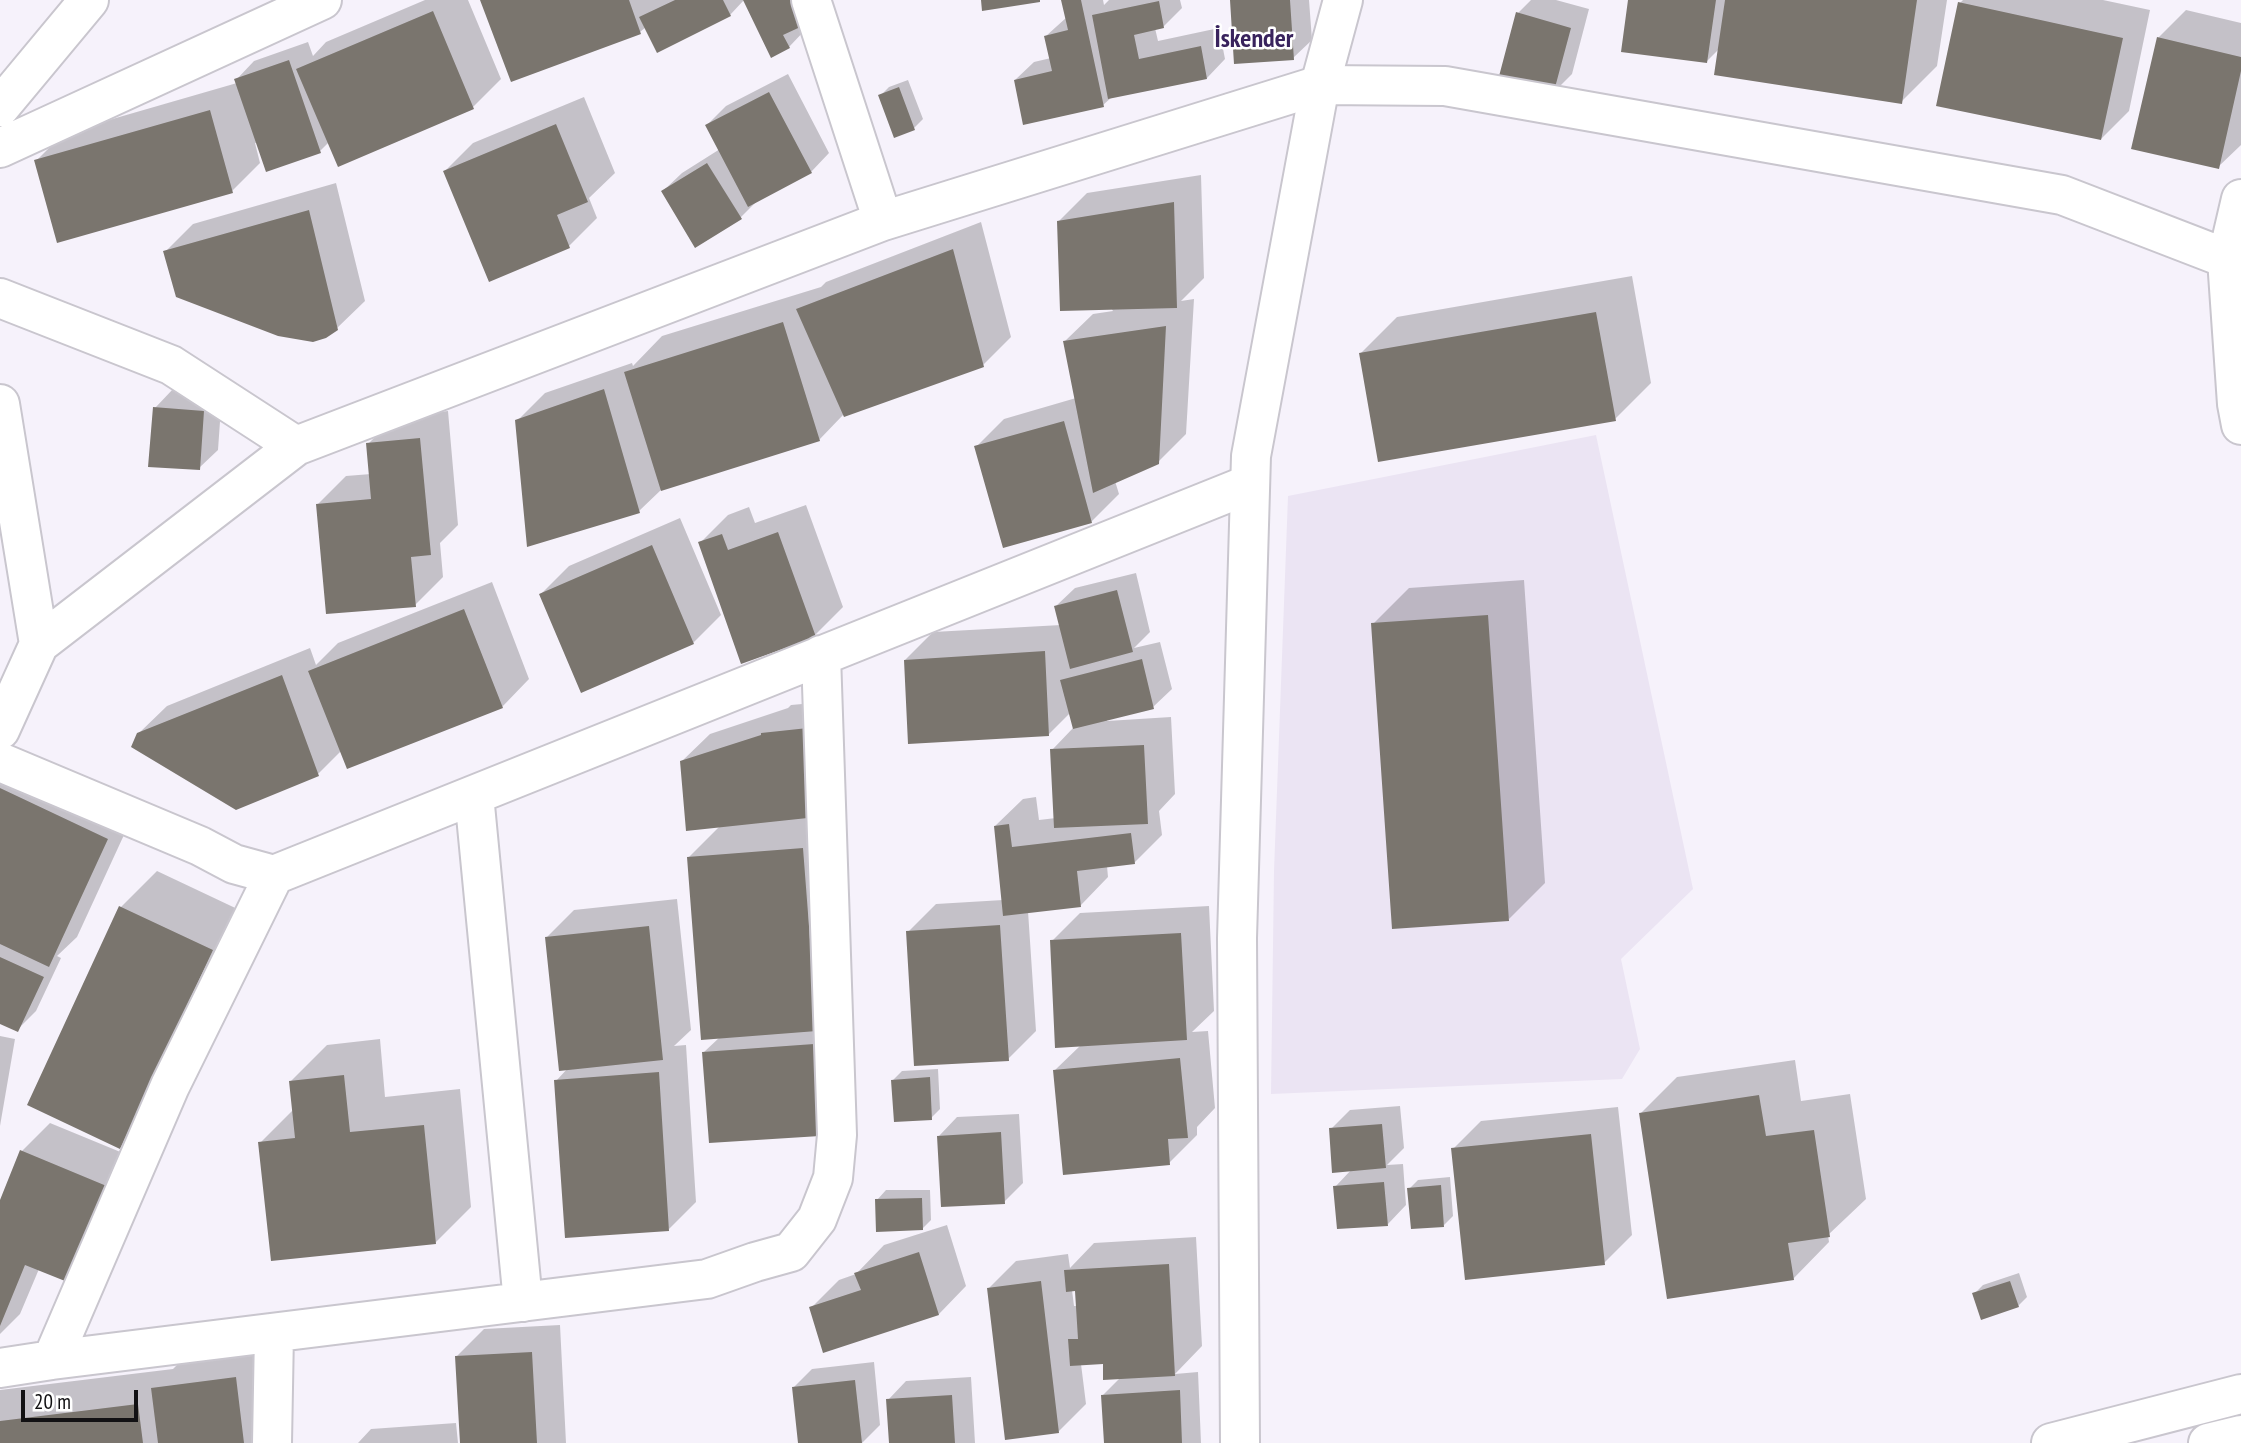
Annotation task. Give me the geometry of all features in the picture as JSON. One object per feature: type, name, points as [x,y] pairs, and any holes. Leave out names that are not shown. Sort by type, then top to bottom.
[{"type":"street","points":[[0,107],[89,0]]},
{"type":"street","points":[[0,148],[322,0]]},
{"type":"street","points":[[811,0],[883,221]]},
{"type":"street","points":[[1240,1443],[1237,938],[1251,456],[1320,85],[1343,0]]},
{"type":"street","points":[[0,730],[39,643],[296,446],[883,221],[1320,85],[1445,86],[2062,195],[2234,262]]},
{"type":"street","points":[[2241,199],[2234,262],[2237,404],[2241,425]]},
{"type":"street","points":[[0,298],[171,365],[296,446]]},
{"type":"street","points":[[0,404],[39,643]]},
{"type":"street","points":[[0,762],[200,846],[234,864],[274,875],[1250,484]]},
{"type":"street","points":[[0,1368],[707,1279],[791,1252],[817,1219],[833,1178],[837,1135],[821,654]]},
{"type":"street","points":[[474,794],[523,1302]]},
{"type":"street","points":[[52,1360],[170,1086],[274,875]]},
{"type":"street","points":[[272,1443],[274,1333]]},
{"type":"street","points":[[2051,1443],[2241,1394]]},
{"type":"street","points":[[2208,1443],[2241,1435]]},
{"type":"shaded area","points":[[1596,435],[1693,889],[1621,959],[1640,1049],[1622,1079],[1271,1094],[1274,871],[1288,496]]},
{"type":"building","points":[[480,0],[629,0],[641,34],[511,82]]},
{"type":"building","points":[[675,0],[723,0],[731,16],[657,53],[639,17]]},
{"type":"building","points":[[743,0],[798,0],[809,23],[783,35],[790,48],[771,58]]},
{"type":"building","points":[[981,0],[1040,0],[1040,2],[982,11]]},
{"type":"building","points":[[1061,0],[1081,0],[1104,107],[1023,125],[1014,80],[1052,71],[1044,36],[1068,30]]},
{"type":"building","points":[[1230,0],[1290,0],[1294,60],[1234,64]]},
{"type":"building","points":[[1628,0],[1716,0],[1707,63],[1621,52]]},
{"type":"building","points":[[1725,0],[1917,0],[1902,104],[1714,75]]},
{"type":"building","points":[[1159,1],[1164,28],[1134,35],[1139,59],[1201,46],[1207,79],[1108,99],[1092,15]]},
{"type":"building","points":[[1958,2],[2123,38],[2101,140],[1936,106]]},
{"type":"building","points":[[433,11],[474,109],[338,167],[296,69]]},
{"type":"building","points":[[1516,12],[1571,28],[1553,95],[1498,80]]},
{"type":"building","points":[[2157,37],[2241,57],[2241,71],[2219,169],[2131,149]]},
{"type":"building","points":[[289,60],[321,153],[266,172],[234,79]]},
{"type":"building","points":[[899,87],[915,130],[894,138],[878,95]]},
{"type":"building","points":[[769,92],[812,173],[748,207],[705,125]]},
{"type":"building","points":[[210,110],[233,193],[57,243],[34,160]]},
{"type":"building","points":[[556,124],[588,202],[557,215],[570,248],[489,282],[443,171]]},
{"type":"building","points":[[707,163],[742,219],[695,248],[661,191]]},
{"type":"building","points":[[1174,202],[1177,308],[1060,311],[1057,221]]},
{"type":"building","points":[[309,210],[338,330],[326,338],[313,342],[278,336],[176,297],[163,251]]},
{"type":"building","points":[[953,249],[984,367],[844,417],[796,309]]},
{"type":"building","points":[[1596,312],[1616,421],[1378,462],[1359,353]]},
{"type":"building","points":[[783,322],[820,441],[661,491],[624,372]]},
{"type":"building","points":[[1166,326],[1159,464],[1093,493],[1063,341]]},
{"type":"building","points":[[604,389],[640,513],[527,547],[515,420]]},
{"type":"building","points":[[153,407],[204,411],[200,470],[148,467]]},
{"type":"building","points":[[1064,421],[1092,523],[1003,548],[974,446]]},
{"type":"building","points":[[420,438],[431,555],[411,557],[416,607],[326,614],[316,504],[371,499],[366,443]]},
{"type":"building","points":[[778,532],[816,637],[741,664],[698,542],[722,534],[728,550]]},
{"type":"building","points":[[652,545],[694,644],[581,693],[539,594]]},
{"type":"building","points":[[1117,590],[1133,652],[1070,669],[1054,606]]},
{"type":"building","points":[[464,609],[503,708],[347,769],[308,671]]},
{"type":"building","points":[[1488,615],[1509,921],[1392,929],[1371,623]]},
{"type":"building","points":[[1045,651],[1049,736],[908,744],[904,660]]},
{"type":"building","points":[[1142,659],[1154,709],[1073,729],[1060,680]]},
{"type":"building","points":[[282,675],[319,776],[236,810],[131,747],[137,733]]},
{"type":"building","points":[[808,728],[817,817],[686,831],[680,761],[761,733]]},
{"type":"building","points":[[1144,745],[1148,824],[1054,828],[1050,749]]},
{"type":"building","points":[[0,788],[108,839],[49,967],[0,944]]},
{"type":"building","points":[[1009,824],[1012,847],[1131,833],[1135,864],[1077,871],[1081,907],[1003,916],[994,826]]},
{"type":"building","points":[[803,848],[817,1031],[701,1040],[687,857]]},
{"type":"building","points":[[119,906],[213,950],[120,1149],[27,1105]]},
{"type":"building","points":[[1000,925],[1009,1061],[914,1066],[906,931]]},
{"type":"building","points":[[649,926],[663,1060],[559,1071],[545,937]]},
{"type":"building","points":[[1181,933],[1187,1040],[1055,1048],[1050,940]]},
{"type":"building","points":[[0,957],[44,977],[18,1032],[0,1024]]},
{"type":"building","points":[[814,1044],[820,1136],[709,1143],[702,1052]]},
{"type":"building","points":[[1180,1058],[1188,1138],[1168,1139],[1170,1165],[1063,1175],[1053,1070]]},
{"type":"building","points":[[659,1072],[669,1231],[565,1238],[554,1080]]},
{"type":"building","points":[[344,1075],[350,1132],[424,1125],[436,1244],[271,1261],[258,1142],[295,1138],[289,1081]]},
{"type":"building","points":[[930,1077],[932,1120],[894,1122],[891,1080]]},
{"type":"building","points":[[1759,1095],[1766,1136],[1814,1130],[1830,1237],[1788,1243],[1794,1280],[1667,1299],[1639,1113]]},
{"type":"building","points":[[1382,1124],[1386,1168],[1332,1173],[1329,1128]]},
{"type":"building","points":[[1001,1132],[1005,1204],[941,1207],[937,1136]]},
{"type":"building","points":[[1591,1134],[1605,1265],[1465,1280],[1451,1148]]},
{"type":"building","points":[[20,1150],[109,1187],[70,1283],[25,1265],[0,1326],[0,1200]]},
{"type":"building","points":[[1384,1182],[1388,1226],[1337,1229],[1333,1186]]},
{"type":"building","points":[[1441,1185],[1444,1227],[1411,1229],[1407,1188]]},
{"type":"building","points":[[922,1198],[923,1230],[876,1232],[875,1199]]},
{"type":"building","points":[[919,1252],[939,1315],[823,1353],[809,1307],[861,1290],[854,1273]]},
{"type":"building","points":[[1169,1264],[1175,1376],[1103,1380],[1103,1364],[1070,1366],[1068,1339],[1078,1339],[1075,1291],[1066,1292],[1064,1270]]},
{"type":"building","points":[[1041,1281],[1059,1433],[1005,1440],[987,1288]]},
{"type":"building","points":[[2010,1281],[2019,1307],[1981,1320],[1972,1293]]},
{"type":"building","points":[[532,1352],[537,1443],[460,1443],[455,1356]]},
{"type":"building","points":[[236,1377],[244,1443],[158,1443],[151,1388]]},
{"type":"building","points":[[855,1380],[862,1443],[798,1443],[792,1387]]},
{"type":"building","points":[[1180,1390],[1182,1443],[1104,1443],[1101,1395]]},
{"type":"building","points":[[952,1395],[955,1443],[889,1443],[886,1399]]},
{"type":"building","points":[[138,1404],[143,1443],[0,1443],[0,1421]]},
{"type":"district","name":"İskender","points":[[1254,40]]}]
